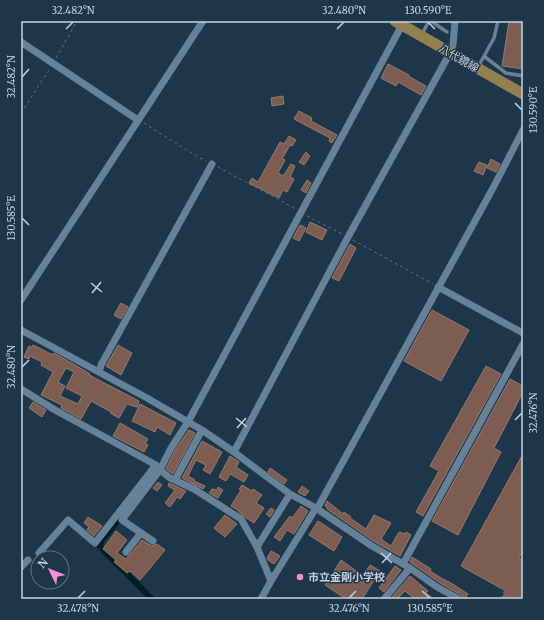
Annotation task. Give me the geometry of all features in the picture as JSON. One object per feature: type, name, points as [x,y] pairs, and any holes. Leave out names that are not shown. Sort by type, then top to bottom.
[{"type":"main road","name":"八代鏡線","points":[[398,23],[523,94]]},
{"type":"street","points":[[21,300],[203,21]]},
{"type":"street","points":[[234,452],[348,237],[450,52],[453,44],[455,21]]},
{"type":"street","points":[[154,541],[122,520],[188,422],[303,213],[398,23]]},
{"type":"street","points":[[21,42],[138,120]]},
{"type":"street","points":[[261,599],[316,508],[493,188],[523,130]]},
{"type":"street","points":[[99,372],[101,365],[212,164]]},
{"type":"street","points":[[438,287],[523,333]]},
{"type":"street","points":[[21,330],[202,430],[290,494],[316,508],[372,546],[459,599]]},
{"type":"street","points":[[403,564],[523,344]]},
{"type":"street","points":[[21,389],[55,410],[158,468],[176,480],[194,489],[242,519],[257,547],[272,581]]},
{"type":"street","points":[[176,480],[202,430]]},
{"type":"street","points":[[42,550],[68,520],[95,542],[158,468]]},
{"type":"street","points":[[257,547],[290,494]]},
{"type":"street","points":[[126,552],[141,533]]},
{"type":"street","points":[[21,567],[28,560]]},
{"type":"street","points":[[384,599],[410,568]]},
{"type":"lane","points":[[421,36],[430,21],[447,32]]},
{"type":"lane","points":[[478,68],[494,38],[498,21]]},
{"type":"lane","points":[[484,57],[506,73],[523,76]]},
{"type":"path","points":[[138,120],[188,151],[438,287]]},
{"type":"path","points":[[500,599],[523,556]]},
{"type":"building","points":[[509,21],[523,21],[523,69],[502,66]]},
{"type":"building","points":[[388,64],[426,86],[421,95],[398,82],[396,86],[381,78]]},
{"type":"building","points":[[283,96],[284,104],[272,106],[271,98]]},
{"type":"building","points":[[299,111],[312,118],[311,121],[337,135],[332,143],[329,141],[330,138],[294,119]]},
{"type":"building","points":[[289,136],[296,140],[292,146],[290,145],[282,159],[285,160],[278,173],[283,176],[291,164],[295,166],[290,177],[294,179],[287,192],[283,190],[279,198],[249,183],[252,178],[258,182],[280,142],[284,144]]},
{"type":"building","points":[[306,152],[310,156],[304,165],[299,162]]},
{"type":"building","points":[[491,159],[500,164],[496,172],[487,168]]},
{"type":"building","points":[[479,162],[487,165],[483,175],[474,171]]},
{"type":"building","points":[[307,180],[311,183],[306,193],[301,190]]},
{"type":"building","points":[[310,222],[327,230],[322,240],[306,232]]},
{"type":"building","points":[[300,225],[306,228],[299,241],[293,238]]},
{"type":"building","points":[[350,244],[356,248],[339,281],[332,278]]},
{"type":"building","points":[[121,303],[128,307],[121,319],[114,315]]},
{"type":"building","points":[[432,310],[469,330],[441,381],[404,361]]},
{"type":"building","points":[[33,345],[53,355],[54,353],[90,374],[89,375],[139,401],[137,407],[127,404],[119,418],[91,401],[81,419],[61,408],[62,405],[41,395],[53,372],[41,365],[42,362],[30,356],[29,359],[24,357],[29,346],[32,347]],"holes":[[[66,368],[74,372],[66,388],[82,396],[78,404],[60,396],[65,386],[58,382]]]},
{"type":"building","points":[[118,345],[132,353],[121,375],[106,366]]},
{"type":"building","points":[[486,366],[501,374],[423,516],[416,512],[439,471],[430,466]]},
{"type":"building","points":[[510,379],[523,386],[523,392],[494,448],[501,452],[458,535],[432,521]]},
{"type":"building","points":[[33,402],[46,410],[42,417],[29,408]]},
{"type":"building","points":[[140,404],[176,423],[170,435],[157,427],[155,432],[132,421]]},
{"type":"building","points":[[120,423],[148,439],[145,444],[148,445],[144,452],[113,436]]},
{"type":"building","points":[[189,430],[195,433],[173,474],[166,469],[175,450]]},
{"type":"building","points":[[202,441],[222,452],[210,474],[203,470],[206,465],[196,460],[188,476],[195,480],[194,481],[205,486],[203,489],[182,478]]},
{"type":"building","points":[[523,454],[523,551],[519,558],[523,560],[523,599],[502,599],[506,591],[461,566]]},
{"type":"building","points":[[230,456],[239,462],[236,467],[248,475],[244,482],[230,474],[226,481],[219,477]]},
{"type":"building","points":[[270,468],[287,480],[284,484],[268,472]]},
{"type":"building","points":[[158,482],[162,485],[157,491],[153,488]]},
{"type":"building","points":[[169,483],[186,491],[180,499],[177,497],[170,507],[165,503],[175,490],[168,486]]},
{"type":"building","points":[[242,485],[252,491],[253,489],[262,495],[256,503],[264,508],[254,523],[231,506],[241,490],[239,489]]},
{"type":"building","points":[[302,486],[309,491],[305,496],[298,492]]},
{"type":"building","points":[[218,487],[223,490],[218,498],[209,493],[212,489],[217,490]]},
{"type":"building","points":[[327,501],[343,514],[344,512],[366,529],[374,515],[391,523],[381,539],[391,546],[399,532],[405,534],[406,532],[411,535],[400,556],[375,542],[327,509],[328,508],[325,506]]},
{"type":"building","points":[[301,506],[308,511],[294,534],[287,530],[280,541],[274,537],[290,516],[292,518]]},
{"type":"building","points":[[271,508],[274,510],[270,517],[266,514]]},
{"type":"building","points":[[225,515],[237,524],[225,537],[214,528]]},
{"type":"building","points":[[88,517],[102,526],[94,536],[87,530],[89,527],[84,523]]},
{"type":"building","points":[[318,521],[342,537],[334,551],[309,535]]},
{"type":"building","points":[[116,531],[127,540],[117,553],[126,559],[142,540],[152,546],[157,544],[165,550],[140,580],[130,571],[127,573],[114,562],[116,560],[103,549]]},
{"type":"building","points":[[271,551],[280,556],[274,564],[267,558]]},
{"type":"building","points":[[412,557],[431,569],[430,571],[468,594],[465,599],[410,562]]},
{"type":"building","points":[[341,560],[363,576],[370,565],[380,571],[362,599],[346,599],[325,585]]},
{"type":"building","points":[[395,566],[401,570],[384,592],[379,588]]},
{"type":"building","points":[[410,576],[428,591],[426,593],[434,599],[415,599],[405,591],[397,599],[391,598]]},
{"type":"waterway","points":[[123,514],[101,541],[100,547],[152,599]]},
{"type":"place","name":"市立金剛小学校","points":[[300,577]]}]
